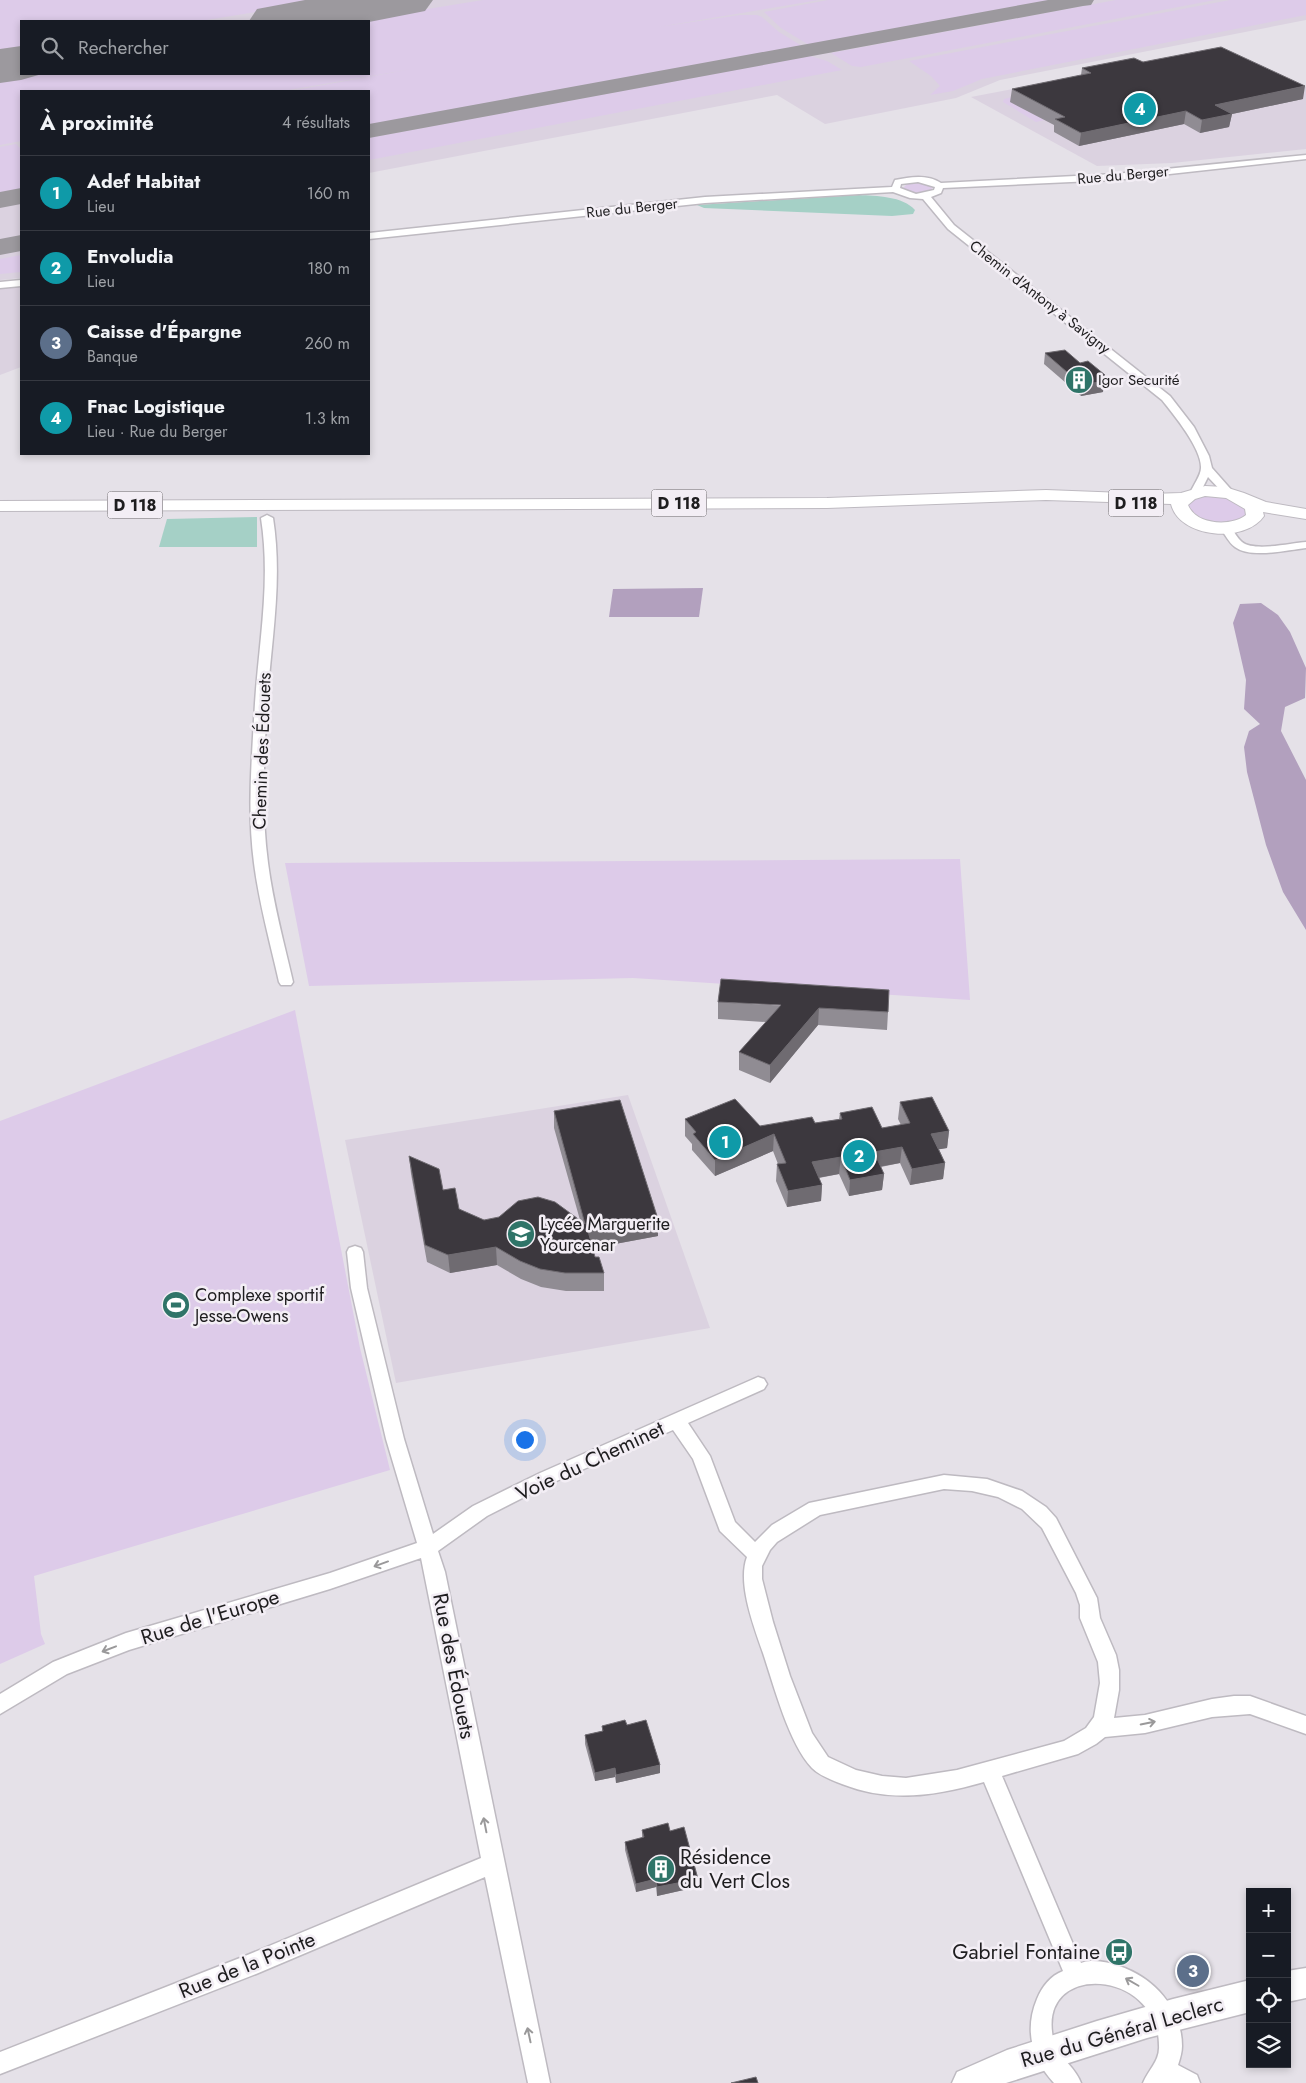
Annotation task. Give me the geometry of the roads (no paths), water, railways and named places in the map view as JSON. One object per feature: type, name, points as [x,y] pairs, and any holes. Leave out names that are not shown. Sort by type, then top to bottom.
[{"type":"main road","points":[[1306,514],[1263,507],[1230,494],[1211,491],[1187,502],[1203,525],[1226,528],[1252,520],[1306,518]]},
{"type":"main road","name":"D 118","points":[[0,506],[827,503],[1004,496],[1087,496],[1144,504],[1187,502]]},
{"type":"main road","points":[[1249,502],[1255,512],[1252,520]]},
{"type":"main road","points":[[180,505],[196,509],[251,509],[267,518],[269,512],[273,509],[337,508],[352,504]]},
{"type":"main road","points":[[1291,1986],[1306,1983]]},
{"type":"main road","name":"Rue du Général Leclerc","points":[[968,2083],[1012,2064],[1046,2053],[1165,2018],[1246,1997]]},
{"type":"street","name":"Rue du Berger","points":[[370,236],[705,200],[895,190],[894,186],[898,182],[912,179],[929,181],[938,186],[1116,177],[1306,157]]},
{"type":"street","points":[[895,190],[904,194],[925,196],[936,193],[938,186]]},
{"type":"street","name":"Chemin d'Antony à Savigny","points":[[925,196],[951,227],[1166,398],[1190,427],[1204,456],[1206,469]]},
{"type":"street","points":[[0,285],[20,283]]},
{"type":"street","points":[[1187,502],[1206,469],[1230,494]]},
{"type":"street","name":"Chemin des Édouets","points":[[267,518],[273,553],[258,768],[259,845],[266,893],[286,982]]},
{"type":"street","points":[[1226,528],[1238,545],[1244,548],[1260,549],[1306,545]]},
{"type":"street","name":"Rue des Édouets","points":[[355,1252],[359,1288],[394,1439],[437,1581],[539,2083]]},
{"type":"street","name":"Voie du Cheminet","points":[[427,1548],[480,1511],[546,1478],[758,1384]]},
{"type":"street","points":[[676,1421],[701,1456],[727,1526],[757,1555]]},
{"type":"street","points":[[944,1482],[968,1482],[991,1487],[1010,1495],[1037,1512],[1048,1522],[1090,1603],[1090,1620],[1103,1646],[1110,1669],[1110,1692],[1100,1728],[1085,1741],[1072,1746],[990,1770],[911,1788],[890,1787],[844,1775],[821,1764],[803,1737],[770,1644],[752,1581],[752,1568],[757,1555],[772,1534],[781,1527],[822,1506],[944,1482]]},
{"type":"street","name":"Rue de l'Europe","points":[[0,1705],[60,1668],[126,1642],[339,1578],[427,1548]]},
{"type":"street","points":[[1100,1728],[1145,1724],[1212,1708],[1234,1705],[1250,1705],[1306,1725]]},
{"type":"street","points":[[990,1770],[1075,1974]]},
{"type":"street","name":"Rue de la Pointe","points":[[0,2063],[248,1966],[493,1862]]},
{"type":"street","points":[[1070,2083],[1058,2072],[1046,2053],[1040,2030],[1043,2006],[1056,1986],[1075,1974],[1096,1971],[1116,1974],[1137,1984],[1153,1999],[1165,2018],[1170,2039],[1169,2058],[1160,2076],[1189,2083]]},
{"type":"place","name":"Fnac Logistique","points":[[1140,109]]},
{"type":"place","name":"Igor Securité","points":[[1079,380]]},
{"type":"place","name":"Adef Habitat","points":[[725,1142]]},
{"type":"place","name":"Envoludia","points":[[859,1156]]},
{"type":"place","name":"Lycée Marguerite Yourcenar","points":[[521,1234]]},
{"type":"place","name":"Complexe sportif Jesse-Owens","points":[[176,1305]]},
{"type":"place","name":"Résidence du Vert Clos","points":[[661,1869]]},
{"type":"place","name":"Gabriel Fontaine","points":[[1119,1952]]},
{"type":"place","name":"Caisse d'Épargne","points":[[1193,1971]]}]
